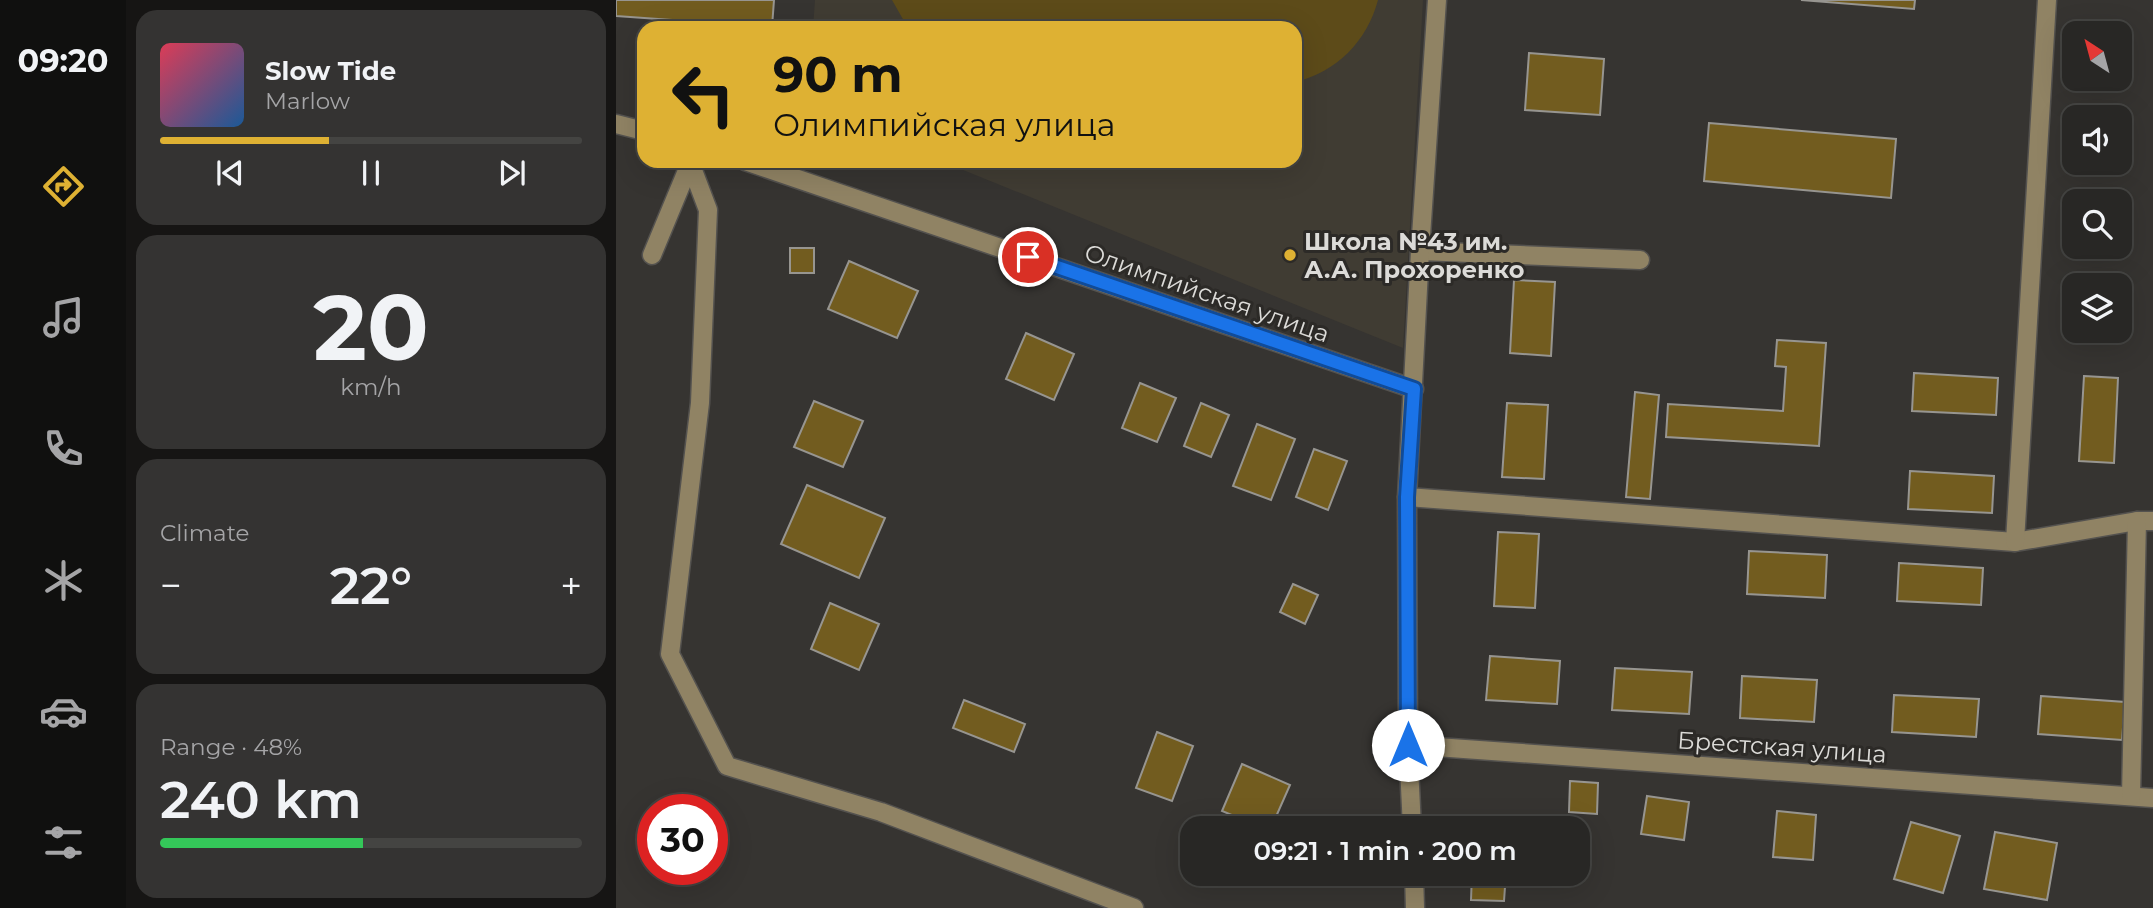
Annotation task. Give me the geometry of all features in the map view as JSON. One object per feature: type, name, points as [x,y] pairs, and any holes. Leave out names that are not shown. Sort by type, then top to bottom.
[{"type":"street","points":[[1411,816],[1408,745],[1407,497],[1437,0]]},
{"type":"street","points":[[2015,542],[2047,0]]},
{"type":"street","points":[[616,124],[637,129]]},
{"type":"street","points":[[652,255],[689,168]]},
{"type":"street","points":[[693,168],[708,210],[700,403],[670,654],[727,766],[881,812],[1134,908]]},
{"type":"street","name":"Олимпийская улица","points":[[766,168],[1414,389]]},
{"type":"street","points":[[1420,251],[1640,260]]},
{"type":"street","points":[[1407,497],[2015,542],[2145,521],[2132,796]]},
{"type":"street","name":"Брестская улица","points":[[1408,745],[2153,798]]},
{"type":"street","points":[[1415,886],[1416,908]]},
{"type":"shaded area","name":"Школа №43 им. А.А. Прохоренко","points":[[815,0],[1423,0],[1403,348],[958,168],[1302,168],[1302,21],[814,21]]},
{"type":"shaded area","points":[[892,0],[1378,0],[1366,29],[1348,53],[1324,71],[1302,80],[1302,21],[904,21]]},
{"type":"building","points":[[616,0],[774,0],[772,21],[687,21],[616,16]]},
{"type":"building","points":[[1801,0],[1915,0],[1914,9]]},
{"type":"building","points":[[1529,53],[1604,59],[1600,115],[1525,110]]},
{"type":"building","points":[[1709,123],[1896,139],[1891,198],[1704,181]]},
{"type":"building","points":[[790,248],[814,248],[814,273],[790,273]]},
{"type":"building","points":[[849,261],[918,291],[897,338],[828,309]]},
{"type":"building","points":[[1514,280],[1555,282],[1551,356],[1510,353]]},
{"type":"building","points":[[1026,333],[1074,354],[1054,400],[1006,379]]},
{"type":"building","points":[[1777,340],[1826,343],[1819,446],[1666,437],[1668,404],[1783,411],[1786,367],[1775,366]]},
{"type":"building","points":[[1914,373],[1998,378],[1996,415],[1912,411]]},
{"type":"building","points":[[2084,376],[2118,378],[2114,463],[2079,461]]},
{"type":"building","points":[[1140,383],[1176,398],[1157,442],[1122,428]]},
{"type":"building","points":[[1635,392],[1659,395],[1650,499],[1626,497]]},
{"type":"building","points":[[814,401],[863,421],[843,467],[794,447]]},
{"type":"building","points":[[1201,403],[1229,415],[1211,457],[1184,446]]},
{"type":"building","points":[[1507,403],[1548,405],[1544,479],[1502,477]]},
{"type":"building","points":[[1257,424],[1295,439],[1271,500],[1233,486]]},
{"type":"building","points":[[1314,449],[1347,461],[1328,510],[1296,497]]},
{"type":"building","points":[[1910,471],[1994,476],[1992,513],[1908,509]]},
{"type":"building","points":[[807,485],[885,518],[859,578],[781,544]]},
{"type":"building","points":[[1498,532],[1539,534],[1535,608],[1494,606]]},
{"type":"building","points":[[1749,551],[1827,555],[1825,598],[1747,594]]},
{"type":"building","points":[[1899,563],[1983,568],[1981,605],[1897,601]]},
{"type":"building","points":[[1293,584],[1318,595],[1305,624],[1280,612]]},
{"type":"building","points":[[830,603],[879,624],[859,670],[811,649]]},
{"type":"building","points":[[1490,656],[1560,661],[1557,704],[1486,700]]},
{"type":"building","points":[[1615,668],[1692,672],[1689,714],[1612,710]]},
{"type":"building","points":[[1742,676],[1817,680],[1814,722],[1740,718]]},
{"type":"building","points":[[1894,695],[1979,699],[1976,737],[1892,732]]},
{"type":"building","points":[[2041,696],[2125,702],[2122,740],[2038,734]]},
{"type":"building","points":[[964,700],[1025,724],[1014,752],[953,728]]},
{"type":"building","points":[[1157,732],[1193,746],[1172,801],[1136,788]]},
{"type":"building","points":[[1242,764],[1290,785],[1276,816],[1234,816],[1222,811]]},
{"type":"building","points":[[1570,781],[1598,783],[1597,814],[1569,812]]},
{"type":"building","points":[[1647,796],[1689,802],[1684,840],[1641,834]]},
{"type":"building","points":[[1777,811],[1816,815],[1813,860],[1773,857]]},
{"type":"building","points":[[1911,822],[1960,836],[1943,893],[1894,879]]},
{"type":"building","points":[[1995,832],[2057,843],[2047,900],[1984,889]]},
{"type":"building","points":[[1472,886],[1505,886],[1504,901],[1471,900]]},
{"type":"place","name":"Школа №43 им. А.А. Прохоренко","points":[[1290,255]]},
{"type":"route","points":[[1028,257],[1414,389],[1407,497],[1408,745]]}]
